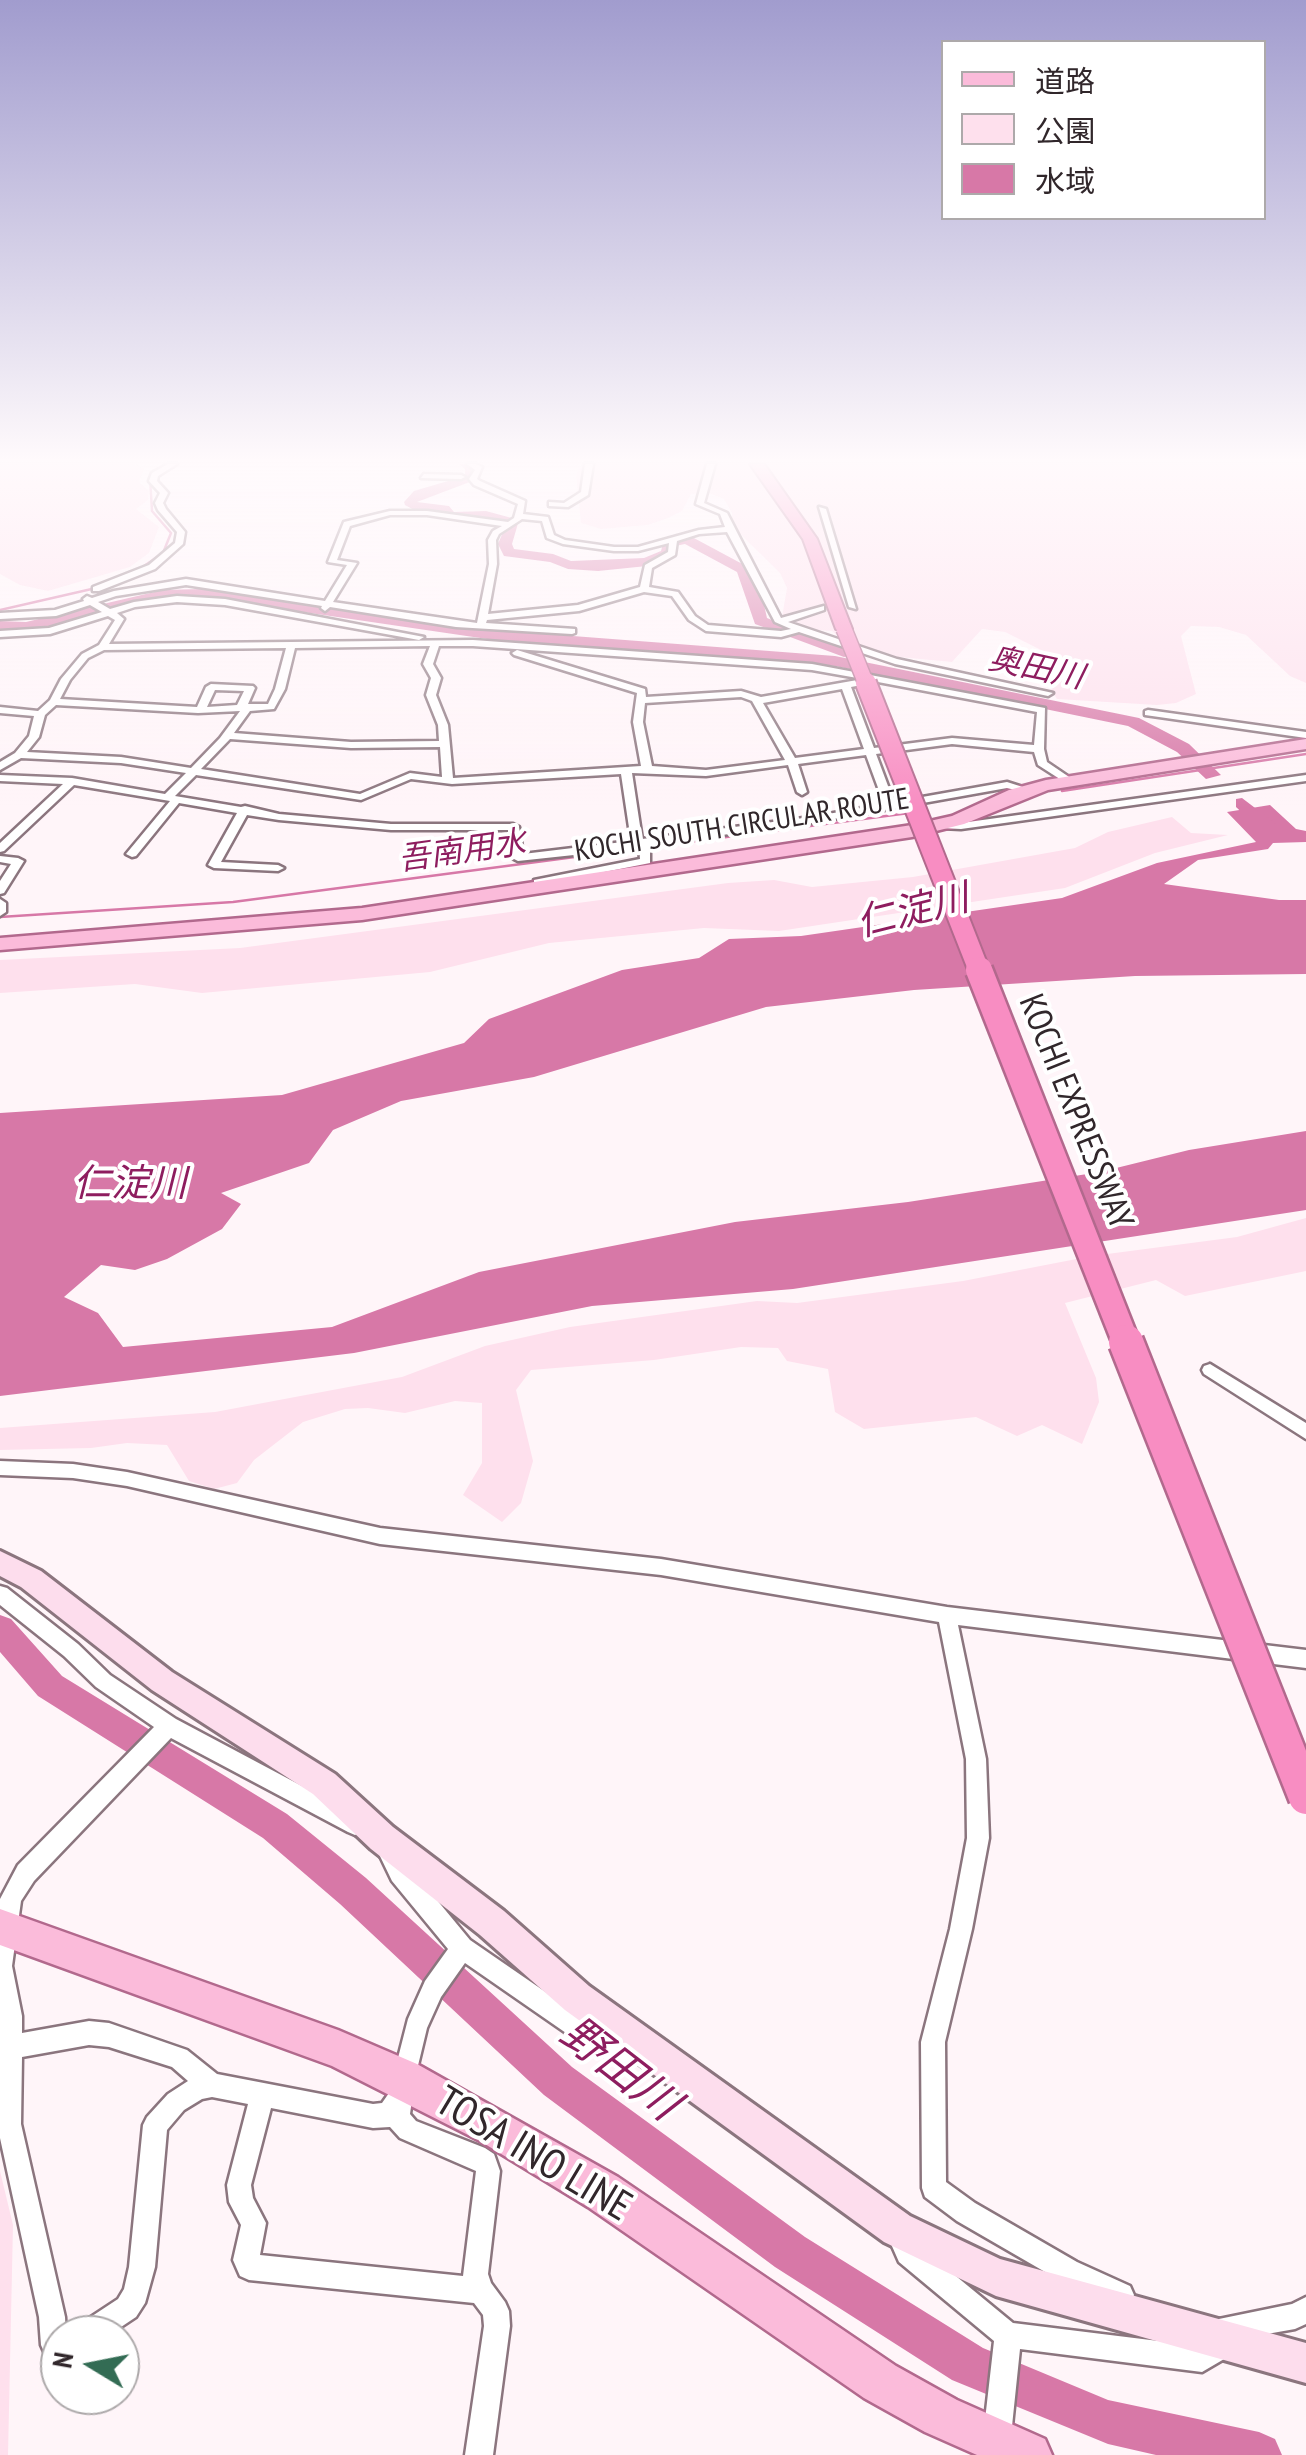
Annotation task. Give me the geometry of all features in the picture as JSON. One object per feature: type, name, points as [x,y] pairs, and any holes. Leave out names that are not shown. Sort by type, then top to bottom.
[{"type":"highway","name":"KOCHI EXPRESSWAY","points":[[827,579],[1306,1797]]},
{"type":"main road","name":"KOCHI SOUTH CIRCULAR ROUTE","points":[[0,944],[411,908],[941,825],[1027,790],[1306,744]]},
{"type":"main road","name":"TOSA INO LINE","points":[[3,1928],[322,2043],[401,2088],[494,2127],[603,2192],[880,2382],[941,2416],[1004,2441]]},
{"type":"street","points":[[102,647],[120,619],[78,594],[120,579]]},
{"type":"street","points":[[310,644],[318,620],[343,579]]},
{"type":"street","points":[[479,631],[489,579]]},
{"type":"street","points":[[644,588],[646,579]]},
{"type":"street","points":[[755,579],[780,628]]},
{"type":"street","points":[[837,579],[848,629],[866,652]]},
{"type":"street","points":[[0,616],[31,617],[148,586],[186,582],[479,631],[882,678],[1042,710],[1045,712],[1038,749],[1042,763],[1070,782]]},
{"type":"street","points":[[0,767],[20,755],[34,737],[40,714],[54,702],[66,678],[85,656],[102,647],[457,643],[479,631],[644,588],[675,594],[692,618],[706,628],[798,630],[904,664],[1048,693]]},
{"type":"street","points":[[0,634],[50,631],[134,605],[177,599],[226,602],[457,643]]},
{"type":"street","points":[[780,628],[820,608]]},
{"type":"street","points":[[479,631],[572,632]]},
{"type":"street","points":[[479,631],[642,691],[638,722],[647,769]]},
{"type":"street","points":[[435,644],[428,664],[436,678],[431,695],[443,724],[448,780]]},
{"type":"street","points":[[54,702],[202,710],[271,706],[280,689],[291,645]]},
{"type":"street","points":[[639,700],[741,694],[757,700],[882,678],[904,664]]},
{"type":"street","points":[[846,686],[890,806]]},
{"type":"street","points":[[132,854],[172,798],[227,736],[244,708],[250,688],[212,688],[202,710]]},
{"type":"street","points":[[757,700],[792,764],[802,792]]},
{"type":"street","points":[[0,710],[40,714]]},
{"type":"street","points":[[1148,713],[1306,735]]},
{"type":"street","points":[[227,736],[352,745],[445,744]]},
{"type":"street","points":[[20,755],[121,760],[361,797],[410,776],[448,780],[647,769],[706,773],[952,741],[1038,749]]},
{"type":"street","points":[[411,908],[646,861],[626,771]]},
{"type":"street","points":[[0,778],[72,781],[279,817],[390,827],[512,827],[518,858],[643,847],[1007,786],[1027,790]]},
{"type":"street","points":[[941,825],[961,826],[1306,778]]},
{"type":"street","points":[[0,850],[72,781]]},
{"type":"street","points":[[245,809],[214,865],[278,868]]},
{"type":"street","points":[[0,859],[18,861],[0,890]]},
{"type":"street","points":[[0,903],[0,912]]},
{"type":"street","points":[[1210,1370],[1306,1432]]},
{"type":"street","points":[[0,1468],[109,1476],[380,1536],[662,1568],[948,1615],[1306,1659]]},
{"type":"street","points":[[0,1562],[31,1580],[180,1692],[324,1784],[382,1838],[642,2049],[897,2228],[996,2277],[1226,2336]]},
{"type":"street","points":[[0,1594],[163,1732],[382,1838],[400,1874],[462,1948],[600,2043],[625,2053],[642,2049]]},
{"type":"street","points":[[948,1615],[976,1759],[978,1838],[961,1929],[933,2042],[934,2188],[966,2212],[1068,2272],[1168,2316],[1306,2363]]},
{"type":"street","points":[[52,2315],[10,2124],[11,2016],[1,1966],[3,1928],[11,1898],[26,1873],[163,1732]]},
{"type":"street","points":[[116,2315],[136,2294],[142,2266],[154,2125],[176,2102],[198,2088],[212,2085],[374,2116],[394,2111],[416,2028],[433,1989],[462,1948]]},
{"type":"street","points":[[11,2048],[89,2033],[109,2035],[179,2058],[212,2085]]},
{"type":"street","points":[[401,2088],[398,2118],[408,2130],[485,2163],[488,2178],[475,2274],[481,2291],[496,2311],[497,2326],[479,2455]]},
{"type":"street","points":[[263,2093],[239,2185],[242,2202],[254,2223],[248,2267],[481,2291]]},
{"type":"street","points":[[897,2228],[908,2253],[1008,2336],[1202,2359],[1226,2336],[1306,2310]]},
{"type":"street","points":[[1004,2441],[1008,2336]]},
{"type":"green space","points":[[8,579],[90,579],[48,591]]},
{"type":"green space","points":[[783,579],[1306,579],[1306,683],[1290,676],[1246,635],[1219,627],[1191,626],[1181,636],[1196,694],[1176,703],[1157,705],[1057,699],[1046,682],[1054,667],[1045,652],[1005,632],[982,629],[952,662],[856,653],[832,631],[803,629],[782,617],[787,588]]},
{"type":"green space","points":[[1172,817],[1191,833],[1228,835],[1155,853],[1065,888],[779,931],[704,928],[549,943],[430,972],[202,993],[135,984],[0,993],[0,960],[240,948],[728,883],[774,880],[812,887],[913,877],[1075,848],[1108,832]]},
{"type":"green space","points":[[1306,1218],[1306,1271],[1185,1296],[1156,1280],[1065,1303],[1096,1378],[1099,1402],[1082,1444],[1042,1425],[1017,1436],[976,1417],[864,1429],[835,1412],[828,1369],[787,1361],[778,1348],[741,1347],[654,1360],[531,1370],[516,1390],[533,1461],[521,1503],[502,1522],[463,1495],[482,1463],[482,1403],[455,1401],[405,1413],[345,1409],[303,1422],[254,1460],[237,1483],[214,1489],[189,1481],[167,1445],[127,1443],[91,1448],[0,1450],[0,1428],[215,1412],[402,1377],[485,1346],[570,1327],[757,1301],[797,1303],[963,1281],[1092,1256],[1237,1237]]},
{"type":"green space","points":[[0,2171],[13,2225],[8,2455],[0,2455]]},
{"type":"water","name":"仁淀川","points":[[1270,805],[1296,829],[1306,831],[1306,842],[1273,843],[1268,849],[1198,860],[1164,884],[1279,900],[1306,900],[1306,974],[1135,976],[914,990],[766,1007],[534,1077],[401,1101],[333,1130],[309,1163],[221,1193],[241,1204],[222,1229],[167,1259],[135,1270],[101,1265],[64,1297],[98,1313],[123,1347],[332,1327],[479,1272],[735,1222],[908,1202],[1100,1172],[1189,1150],[1306,1131],[1306,1210],[793,1289],[592,1306],[354,1353],[0,1396],[0,1113],[282,1095],[464,1043],[489,1019],[622,970],[699,958],[729,939],[801,936],[1062,898],[1157,863],[1256,842],[1227,812]]},
{"type":"waterway","points":[[747,579],[760,621],[849,654]]},
{"type":"waterway","points":[[0,610],[96,588]]},
{"type":"waterway","name":"奥田川","points":[[0,625],[26,627],[68,620],[112,604],[163,594],[201,593],[494,635],[835,661],[1133,722],[1183,748],[1212,775]]},
{"type":"waterway","name":"吾南用水","points":[[1062,791],[1306,754]]},
{"type":"waterway","name":"奥田川","points":[[1242,803],[1273,831]]},
{"type":"waterway","name":"吾南用水","points":[[0,917],[233,902],[909,813]]},
{"type":"waterway","name":"野田川","points":[[0,1629],[50,1686],[275,1826],[353,1891],[558,2081],[790,2252],[968,2364],[1108,2422],[1259,2455]]}]
